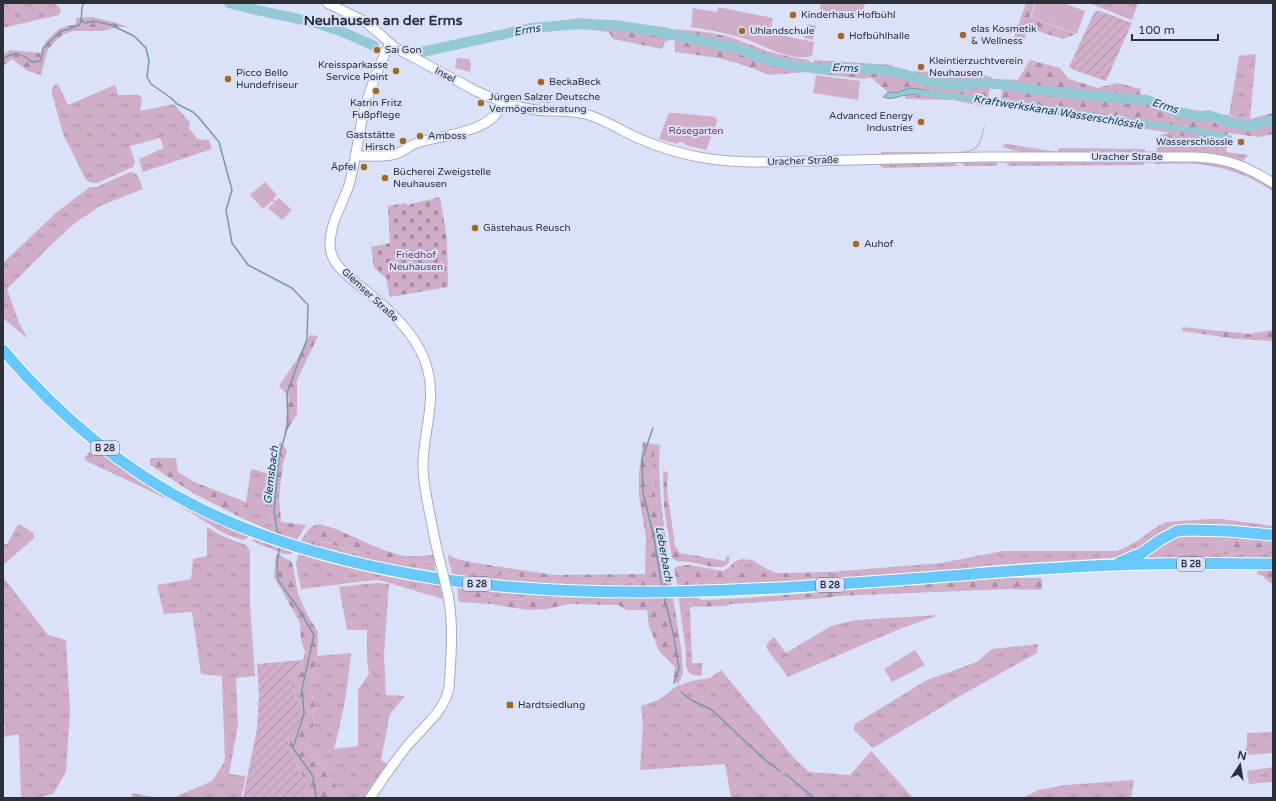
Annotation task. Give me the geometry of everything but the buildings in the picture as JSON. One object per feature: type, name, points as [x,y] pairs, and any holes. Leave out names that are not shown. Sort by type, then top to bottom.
[{"type":"main road","name":"B 28","points":[[3,350],[25,375],[76,426],[103,447],[162,487],[227,521],[275,540],[314,552],[382,569],[476,584],[551,590],[692,592],[786,588],[1108,565],[1227,563],[1273,564]]},
{"type":"main road","points":[[1108,565],[1132,558],[1177,531],[1228,531],[1273,535]]},
{"type":"street","name":"Insel","points":[[326,3],[364,21],[394,47],[458,82],[502,102]]},
{"type":"street","name":"Glemser Straße","points":[[370,798],[389,769],[440,710],[448,694],[452,628],[445,578],[440,562],[428,502],[423,467],[430,407],[430,382],[425,361],[421,349],[388,309],[338,266],[331,252],[330,246],[334,222],[349,186],[372,81],[390,43]]},
{"type":"street","points":[[355,156],[394,155],[416,143],[475,128],[488,122],[500,108],[502,102]]},
{"type":"street","name":"Uracher Straße","points":[[502,102],[521,108],[575,112],[587,115],[602,120],[637,138],[660,147],[715,161],[753,162],[985,157],[1194,156],[1226,160],[1246,167],[1273,183]]},
{"type":"green space","points":[[3,3],[54,3],[60,8],[61,11],[59,15],[3,28]]},
{"type":"green space","points":[[821,3],[866,3],[858,19],[819,11]]},
{"type":"green space","points":[[1026,3],[1035,3],[1030,17],[1075,34],[1063,39],[1028,28],[1023,42],[1013,41]]},
{"type":"green space","points":[[1036,3],[1063,3],[1085,11],[1077,34],[1031,17]]},
{"type":"green space","points":[[1089,3],[1138,3],[1132,20]]},
{"type":"green space","name":"Uhlandschule","points":[[718,7],[773,18],[770,33],[814,42],[812,56],[794,57],[777,52],[743,38],[691,27],[693,8],[717,12]]},
{"type":"green space","points":[[1096,11],[1100,11],[1132,23],[1106,81],[1069,67]]},
{"type":"green space","points":[[92,17],[128,27],[117,27],[103,31],[73,31],[62,35],[48,49],[41,75],[28,71],[12,59],[3,66],[3,55],[10,50],[42,53],[45,42],[60,28],[76,24],[76,18]]},
{"type":"green space","points":[[579,18],[669,28],[673,31],[672,40],[665,41],[662,49],[613,39],[609,32],[564,27],[561,21]]},
{"type":"green space","points":[[807,24],[816,26],[813,40],[804,38]]},
{"type":"green space","points":[[677,29],[726,36],[772,52],[809,60],[810,63],[808,72],[770,75],[718,58],[675,52],[674,40],[675,31]]},
{"type":"green space","points":[[1256,54],[1250,119],[1229,115],[1239,56]]},
{"type":"green space","points":[[457,58],[470,59],[470,72],[455,68]]},
{"type":"green space","points":[[815,60],[892,65],[902,71],[938,72],[957,76],[969,71],[982,76],[992,77],[987,105],[982,106],[953,100],[905,99],[905,95],[929,96],[931,92],[910,88],[895,93],[888,92],[870,77],[864,79],[810,73],[812,63]]},
{"type":"green space","points":[[1030,60],[1060,68],[1069,79],[1098,88],[1117,83],[1141,89],[1140,97],[1169,106],[1250,119],[1273,113],[1273,134],[1259,137],[1228,133],[1227,145],[1170,133],[999,105],[1005,79],[1018,80]]},
{"type":"green space","points":[[816,75],[860,81],[858,100],[813,93]]},
{"type":"green space","points":[[58,84],[68,105],[115,85],[118,95],[138,95],[141,97],[142,100],[140,111],[174,104],[190,123],[189,128],[197,139],[209,140],[212,149],[143,172],[139,159],[164,148],[160,138],[130,146],[135,163],[133,167],[97,183],[88,181],[85,178],[63,134],[52,93],[52,88]]},
{"type":"green space","points":[[513,95],[531,99],[551,100],[550,103],[532,102],[512,98]]},
{"type":"green space","points":[[669,113],[678,113],[677,120],[670,131],[663,127]]},
{"type":"green space","name":"Rösegarten","points":[[678,113],[715,117],[717,119],[706,150],[685,145],[685,143],[678,142],[677,144],[659,139],[663,127],[670,131],[677,120]]},
{"type":"green space","points":[[984,125],[982,138],[976,149],[959,153],[971,150],[978,145]]},
{"type":"green space","points":[[1170,133],[1227,145],[1226,152],[1248,155],[1243,161],[1203,153],[1156,152],[1160,135]]},
{"type":"green space","points":[[1004,143],[1064,153],[1026,153],[1003,147]]},
{"type":"green space","points":[[1059,148],[1145,149],[1145,152],[1064,153],[1057,152]]},
{"type":"green space","points":[[882,152],[956,152],[880,154]]},
{"type":"green space","points":[[1144,161],[1145,163],[1143,165],[1011,166],[1006,164],[1009,162]]},
{"type":"green space","points":[[1212,161],[1244,171],[1273,187],[1273,192],[1256,181],[1216,167],[1196,164],[1156,164],[1153,162]]},
{"type":"green space","points":[[995,162],[998,164],[996,166],[965,166],[958,163]]},
{"type":"green space","points":[[956,163],[956,165],[962,166],[883,168],[878,164]]},
{"type":"green space","points":[[133,172],[137,176],[143,189],[100,206],[75,223],[7,289],[19,323],[28,339],[3,318],[3,263],[58,211],[90,187],[97,187]]},
{"type":"green space","points":[[265,182],[277,195],[273,199],[275,201],[279,198],[292,210],[282,220],[268,208],[274,203],[272,201],[263,209],[250,195]]},
{"type":"green space","name":"Friedhof Neuhausen","points":[[440,197],[447,239],[448,287],[390,297],[386,278],[374,268],[371,247],[390,243],[388,206],[406,203],[407,205]]},
{"type":"green space","points":[[1182,327],[1249,334],[1273,330],[1273,341],[1236,339],[1183,331]]},
{"type":"green space","points":[[310,335],[318,336],[297,380],[297,414],[284,435],[289,397],[279,386],[296,361]]},
{"type":"green space","points":[[280,441],[287,450],[283,464],[279,496],[281,522],[306,525],[297,540],[271,531],[270,474]]},
{"type":"green space","points":[[643,442],[660,445],[655,451],[651,472],[657,505],[661,552],[668,555],[672,587],[642,588],[635,582],[556,581],[474,571],[449,562],[448,555],[457,559],[475,563],[555,575],[645,574],[646,537],[639,496],[639,473]]},
{"type":"green space","points":[[660,445],[660,487],[668,555],[661,552],[657,505],[651,471],[655,451]]},
{"type":"green space","points":[[96,446],[248,534],[248,538],[243,540],[223,533],[174,502],[86,461],[84,458]]},
{"type":"green space","points":[[150,458],[176,458],[178,472],[194,482],[246,502],[246,520],[193,493],[150,465]]},
{"type":"green space","points":[[251,469],[270,474],[271,531],[246,520],[246,502]]},
{"type":"green space","points":[[663,471],[668,472],[667,489],[675,546],[680,553],[725,561],[726,557],[729,556],[729,562],[726,566],[714,567],[678,561],[672,558],[664,506]]},
{"type":"green space","points":[[1222,519],[1273,526],[1273,532],[1188,527],[1131,555],[1112,558],[983,566],[966,571],[692,587],[700,581],[727,582],[941,563],[1003,551],[1117,551],[1135,542],[1155,528],[1167,522]]},
{"type":"green space","points":[[18,524],[33,533],[34,538],[3,565],[3,544],[7,544]]},
{"type":"green space","points":[[319,524],[341,531],[373,546],[406,556],[434,555],[434,562],[386,558],[353,551],[319,540],[317,546],[301,541],[310,528]]},
{"type":"green space","points":[[207,527],[222,536],[246,545],[250,551],[250,604],[255,676],[236,678],[238,725],[229,774],[246,776],[241,798],[173,798],[212,781],[225,761],[222,676],[201,674],[192,612],[164,614],[157,585],[191,579],[193,559],[207,556]]},
{"type":"green space","points":[[1178,534],[1273,536],[1273,543],[1219,540],[1217,554],[1273,553],[1273,558],[1143,561],[1141,556]]},
{"type":"green space","points":[[252,536],[294,551],[291,554],[284,554],[256,543],[253,541]]},
{"type":"green space","points":[[318,540],[353,551],[386,558],[434,562],[435,571],[384,563],[317,546]]},
{"type":"green space","points":[[1219,540],[1273,543],[1273,553],[1217,554]]},
{"type":"green space","points":[[299,553],[439,583],[443,599],[379,580],[301,589],[296,564]]},
{"type":"green space","points":[[276,554],[291,561],[298,594],[307,614],[318,632],[317,656],[310,683],[314,705],[313,729],[306,746],[334,781],[341,798],[304,798],[306,782],[292,756],[287,738],[299,708],[290,678],[303,660],[305,652],[301,640],[300,623],[274,577]]},
{"type":"green space","points":[[742,559],[752,560],[777,573],[736,573],[735,569],[737,566],[734,562]]},
{"type":"green space","points":[[449,562],[474,571],[556,581],[635,582],[642,588],[537,584],[453,576]]},
{"type":"green space","points":[[734,562],[737,566],[735,569],[736,573],[832,573],[829,575],[727,582],[700,581],[692,587],[678,587],[674,569],[678,566],[689,565],[723,571],[730,567]]},
{"type":"green space","points":[[1259,568],[1273,568],[1273,585],[1261,575],[1257,574]]},
{"type":"green space","points":[[3,577],[48,635],[66,640],[70,711],[66,772],[53,794],[37,798],[21,798],[19,734],[4,737]]},
{"type":"green space","points":[[1006,578],[1042,578],[1042,590],[1009,589],[836,596],[828,598],[731,604],[725,606],[690,607],[692,596],[703,600],[747,598]]},
{"type":"green space","points":[[378,583],[389,584],[384,656],[386,695],[405,696],[390,714],[381,760],[387,764],[366,798],[341,798],[334,781],[306,746],[313,729],[314,705],[310,683],[317,656],[351,653],[345,701],[334,749],[358,746],[358,690],[369,674],[367,659],[367,630],[347,630],[339,587]]},
{"type":"green space","points":[[456,583],[642,596],[642,598],[632,602],[617,599],[569,597],[507,600],[482,595],[474,588],[457,587]]},
{"type":"green space","points":[[457,587],[474,588],[482,595],[507,600],[569,597],[617,599],[632,602],[642,598],[673,597],[682,655],[683,674],[678,685],[676,682],[673,684],[675,667],[659,651],[649,626],[647,610],[627,610],[618,605],[569,604],[547,609],[527,610],[491,604],[459,602]]},
{"type":"green space","points":[[692,596],[690,607],[692,663],[702,663],[702,675],[698,676],[691,674],[686,668],[679,597]]},
{"type":"green space","points":[[939,615],[897,630],[788,677],[767,649],[768,643],[774,637],[786,653],[831,626],[856,620]]},
{"type":"green space","points":[[1038,644],[1037,653],[960,696],[873,748],[854,730],[855,724],[927,680],[977,662],[992,649]]},
{"type":"green space","points":[[915,650],[925,665],[892,682],[884,669]]},
{"type":"green space","points":[[303,660],[290,678],[299,708],[307,711],[305,725],[287,738],[292,756],[306,783],[304,798],[243,798],[257,729],[259,695],[257,664]]},
{"type":"green space","points":[[721,670],[795,759],[809,772],[850,775],[871,751],[913,798],[731,798],[725,764],[640,770],[643,724],[641,706],[658,700],[675,687],[691,681],[710,678]]},
{"type":"green space","points":[[1273,732],[1273,753],[1238,756],[1245,752],[1247,733]]},
{"type":"green space","points":[[1273,767],[1273,782],[1249,784],[1247,771]]},
{"type":"green space","points":[[1134,780],[1131,798],[1023,798],[1038,790],[1066,785]]},
{"type":"green space","points":[[132,793],[160,798],[131,798]]},
{"type":"shaded area","points":[[910,88],[931,91],[929,96],[911,95],[892,98],[883,97],[888,92],[895,93]]},
{"type":"waterway","points":[[3,59],[7,56],[18,54],[32,62],[41,61],[43,48],[61,31],[79,25],[81,22],[82,7],[84,3]]},
{"type":"waterway","name":"Erms","points":[[229,3],[322,25],[374,46]]},
{"type":"waterway","name":"Glemsbach","points":[[81,19],[85,23],[94,21],[111,25],[134,36],[146,48],[149,61],[147,77],[151,84],[177,104],[193,112],[219,142],[232,190],[226,210],[232,243],[248,265],[292,288],[308,305],[307,339],[287,393],[288,425],[279,456],[274,511],[278,536]]},
{"type":"waterway","name":"Erms","points":[[417,53],[532,28],[580,24],[614,25],[661,32],[740,49],[762,58],[794,66],[826,69],[875,69],[900,73],[938,84],[966,85],[985,83],[1036,90],[1147,100],[1173,110],[1198,117],[1208,115],[1232,123],[1250,126],[1273,120]]},
{"type":"waterway","name":"Kraftwerkskanal Wasserschlössle","points":[[923,93],[994,101],[1197,131],[1229,138]]},
{"type":"waterway","name":"Leberbach","points":[[653,428],[642,459],[643,492],[654,538],[662,588]]},
{"type":"waterway","name":"Glemsbach","points":[[280,546],[277,562],[278,580],[298,608],[314,635],[302,689],[304,714],[293,748],[313,776],[316,798]]},
{"type":"waterway","name":"Leberbach","points":[[664,597],[673,632],[679,668],[674,683]]},
{"type":"waterway","name":"Leberbach","points":[[681,692],[691,700],[712,710],[764,759],[780,771]]},
{"type":"waterway","name":"Leberbach","points":[[787,775],[814,798]]},
{"type":"place","name":"Kinderhaus Hofbühl","points":[[793,15]]},
{"type":"place","name":"Uhlandschule","points":[[742,31]]},
{"type":"place","name":"elas Kosmetik & Wellness","points":[[963,35]]},
{"type":"place","name":"Hofbühlhalle","points":[[841,36]]},
{"type":"place","name":"Sai Gon","points":[[377,50]]},
{"type":"place","name":"Kleintierzuchtverein Neuhausen","points":[[921,67]]},
{"type":"place","name":"Kreissparkasse Service Point","points":[[396,71]]},
{"type":"place","name":"Picco Bello Hundefriseur","points":[[228,79]]},
{"type":"place","name":"BeckaBeck","points":[[541,82]]},
{"type":"place","name":"Katrin Fritz Fußpflege","points":[[376,91]]},
{"type":"place","name":"Jürgen Salzer Deutsche Vermögensberatung","points":[[481,103]]},
{"type":"place","name":"Advanced Energy Industries","points":[[921,122]]},
{"type":"place","name":"Amboss","points":[[420,136]]},
{"type":"place","name":"Gaststätte Hirsch","points":[[403,141]]},
{"type":"place","name":"Wasserschlössle","points":[[1241,142]]},
{"type":"place","name":"Äpfel","points":[[364,167]]},
{"type":"place","name":"Bücherei Zweigstelle Neuhausen","points":[[385,178]]},
{"type":"place","name":"Gästehaus Reusch","points":[[475,228]]},
{"type":"place","name":"Auhof","points":[[856,244]]},
{"type":"place","name":"Hardtsiedlung","points":[[510,705]]},
{"type":"district","name":"Neuhausen an der Erms","points":[[383,20]]}]
